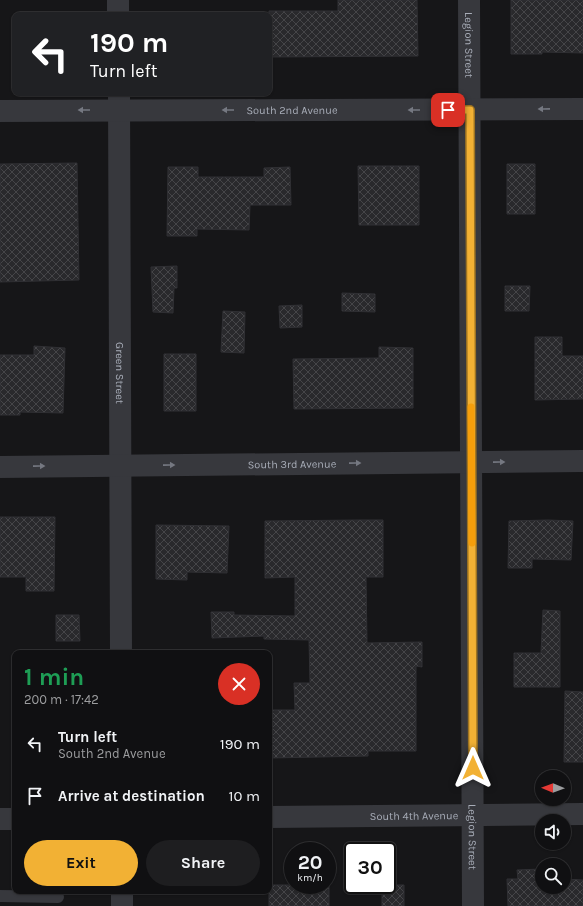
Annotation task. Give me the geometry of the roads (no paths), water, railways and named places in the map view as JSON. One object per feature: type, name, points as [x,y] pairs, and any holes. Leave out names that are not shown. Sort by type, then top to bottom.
[{"type":"street","points":[[118,0],[118,12]]},
{"type":"street","name":"Legion Street","points":[[470,0],[473,906]]},
{"type":"street","name":"South 2nd Avenue","points":[[0,111],[119,102],[470,110],[583,109]]},
{"type":"street","name":"Green Street","points":[[119,102],[121,650]]},
{"type":"street","name":"South 3rd Avenue","points":[[0,467],[583,461]]},
{"type":"street","name":"South 4th Avenue","points":[[272,816],[583,814]]},
{"type":"street","points":[[0,819],[12,819]]},
{"type":"street","points":[[122,894],[122,906]]},
{"type":"lane","points":[[0,896],[58,896]]}]
